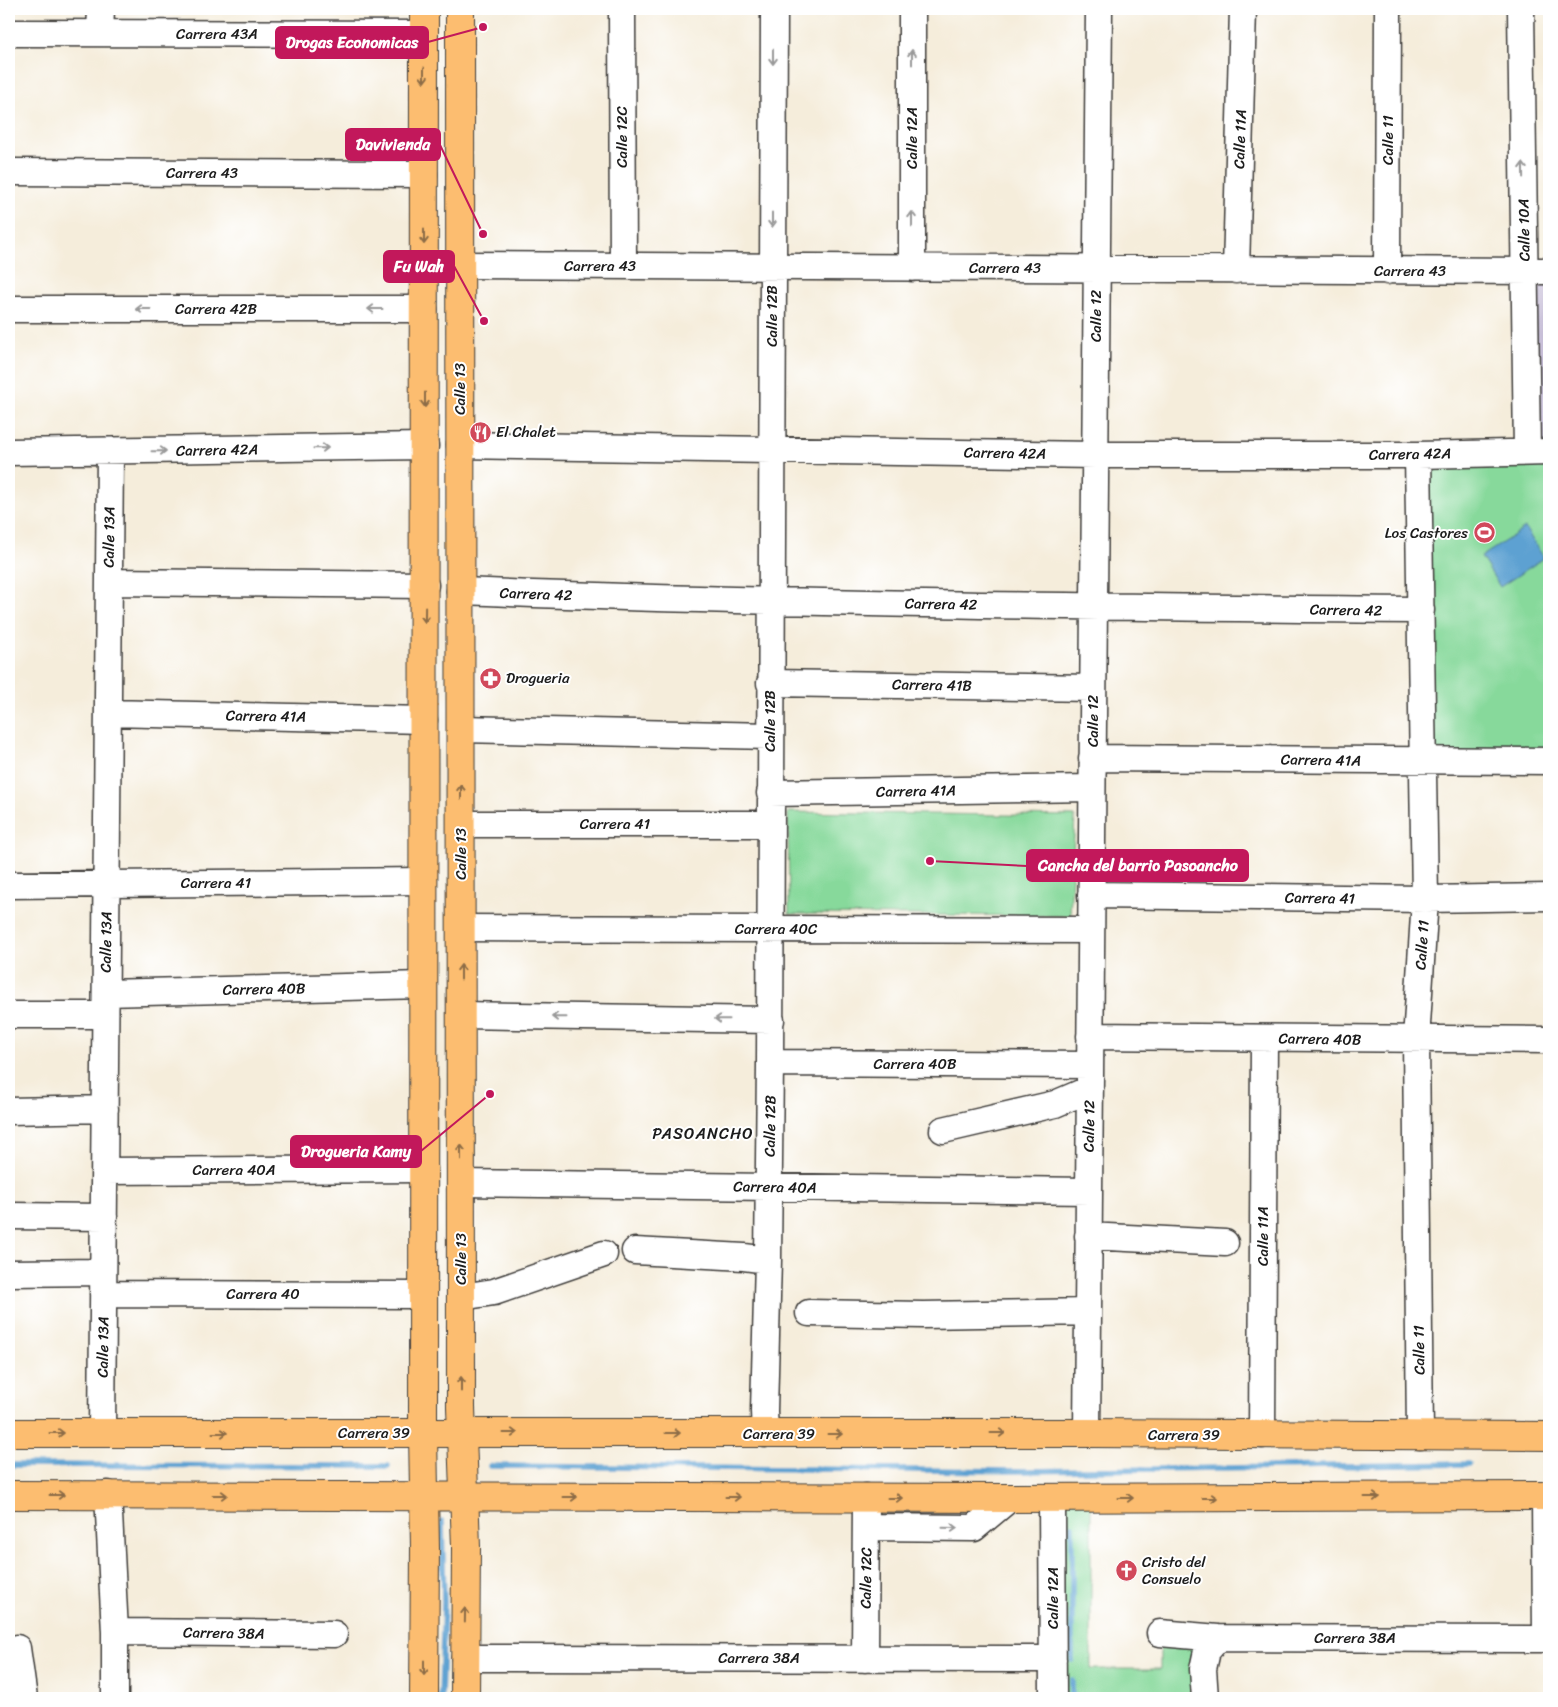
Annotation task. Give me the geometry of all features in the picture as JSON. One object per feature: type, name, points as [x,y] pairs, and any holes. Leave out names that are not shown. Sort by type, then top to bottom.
[{"type":"main road","name":"Calle 13","points":[[460,9],[461,1297],[462,1439],[466,1547],[465,1698]]},
{"type":"main road","points":[[424,22],[424,1698]]},
{"type":"main road","name":"Carrera 39","points":[[9,1433],[462,1439],[765,1434],[1087,1433],[1549,1436]]},
{"type":"main road","points":[[9,1495],[368,1495],[424,1487],[464,1489],[521,1497],[1052,1498],[1547,1496]]},
{"type":"main road","points":[[368,1495],[387,1503],[404,1516],[416,1531],[425,1549]]},
{"type":"main road","points":[[466,1547],[474,1530],[486,1516],[503,1504],[521,1497]]},
{"type":"street","name":"Calle 12C","points":[[622,9],[623,266]]},
{"type":"street","name":"Calle 12B","points":[[765,1434],[771,1020],[770,683],[774,9]]},
{"type":"street","name":"Calle 12A","points":[[912,9],[912,268]]},
{"type":"street","name":"Calle 12","points":[[1087,1433],[1099,9]]},
{"type":"street","name":"Calle 11A","points":[[1236,270],[1244,9]]},
{"type":"street","name":"Calle 11","points":[[1387,271],[1388,9]]},
{"type":"street","name":"Calle 10A","points":[[1521,9],[1537,271],[1538,452]]},
{"type":"street","name":"Carrera 43A","points":[[9,33],[100,21],[424,22]]},
{"type":"street","name":"Carrera 43","points":[[9,172],[424,174]]},
{"type":"street","name":"Carrera 43","points":[[460,266],[1537,271]]},
{"type":"street","name":"Carrera 42B","points":[[9,309],[424,309]]},
{"type":"street","name":"Carrera 42A","points":[[460,445],[1095,454],[1418,455],[1538,452]]},
{"type":"street","name":"Carrera 42A","points":[[9,452],[425,446]]},
{"type":"street","name":"Calle 13A","points":[[102,1433],[110,452]]},
{"type":"street","name":"Calle 11","points":[[1418,455],[1425,899],[1416,1040],[1420,1436]]},
{"type":"street","points":[[109,582],[425,585]]},
{"type":"street","name":"Carrera 42","points":[[460,591],[771,601],[1094,607],[1421,610]]},
{"type":"street","name":"Carrera 41B","points":[[770,683],[1093,688]]},
{"type":"street","name":"Carrera 41A","points":[[108,713],[424,720]]},
{"type":"street","points":[[460,729],[770,736]]},
{"type":"street","name":"Carrera 41A","points":[[1092,758],[1549,761]]},
{"type":"street","name":"Carrera 41A","points":[[770,793],[1092,788]]},
{"type":"street","name":"Carrera 41","points":[[461,824],[770,824]]},
{"type":"street","name":"Carrera 41","points":[[9,885],[424,881]]},
{"type":"street","name":"Carrera 41","points":[[1091,895],[1425,899],[1549,897]]},
{"type":"street","name":"Carrera 40C","points":[[461,928],[1091,930]]},
{"type":"street","name":"Carrera 40B","points":[[9,1015],[106,1004],[423,985]]},
{"type":"street","points":[[461,1015],[771,1020]]},
{"type":"street","name":"Carrera 40B","points":[[1090,1036],[1549,1040]]},
{"type":"street","name":"Calle 11A","points":[[1262,1435],[1264,1038]]},
{"type":"street","name":"Carrera 40B","points":[[770,1063],[1090,1077]]},
{"type":"street","points":[[942,1130],[1055,1104],[1090,1077]]},
{"type":"street","points":[[9,1111],[105,1108]]},
{"type":"street","name":"Carrera 40A","points":[[104,1171],[424,1169]]},
{"type":"street","name":"Carrera 40A","points":[[461,1183],[1089,1191]]},
{"type":"street","points":[[9,1216],[104,1217]]},
{"type":"street","points":[[1088,1236],[1225,1243]]},
{"type":"street","points":[[635,1252],[744,1256],[768,1260]]},
{"type":"street","points":[[461,1297],[494,1292],[604,1254]]},
{"type":"street","name":"Carrera 40","points":[[9,1273],[103,1283],[423,1295]]},
{"type":"street","points":[[808,1314],[922,1315],[1088,1312]]},
{"type":"street","points":[[108,1494],[115,1632],[115,1698]]},
{"type":"street","points":[[1547,1496],[1548,1639]]},
{"type":"street","name":"Calle 12C","points":[[865,1659],[866,1497]]},
{"type":"street","points":[[866,1527],[974,1528],[1010,1498]]},
{"type":"street","name":"Calle 12A","points":[[1052,1498],[1053,1698]]},
{"type":"street","name":"Carrera 38A","points":[[115,1632],[334,1634]]},
{"type":"street","name":"Carrera 38A","points":[[1160,1634],[1218,1638],[1548,1639]]},
{"type":"street","points":[[1205,1698],[1203,1669],[1207,1651],[1218,1638]]},
{"type":"street","points":[[17,1648],[24,1698]]},
{"type":"street","name":"Carrera 38A","points":[[465,1658],[1053,1659]]},
{"type":"shaded area","points":[[1524,271],[1549,271],[1549,452],[1527,452]]},
{"type":"green space","name":"Los Castores","points":[[1549,452],[1549,761],[1423,761],[1418,455]]},
{"type":"green space","points":[[788,812],[1075,816],[1070,916],[789,914]]},
{"type":"green space","points":[[1052,1498],[1091,1498],[1091,1669],[1160,1669],[1160,1633],[1218,1638],[1205,1698],[1053,1698]]},
{"type":"water","points":[[1525,528],[1544,558],[1500,587],[1481,557]]},
{"type":"waterway","points":[[490,1466],[1025,1471],[1469,1464]]},
{"type":"waterway","points":[[9,1465],[388,1466]]},
{"type":"waterway","points":[[441,1698],[444,1602],[442,1522]]},
{"type":"waterway","points":[[1072,1526],[1072,1660]]},
{"type":"waterway","points":[[1072,1680],[1072,1698]]},
{"type":"place","name":"Drogas Economicas","points":[[483,27]]},
{"type":"place","name":"Davivienda","points":[[483,234]]},
{"type":"place","name":"Fu Wah","points":[[484,321]]},
{"type":"place","name":"El Chalet","points":[[480,432]]},
{"type":"place","name":"Los Castores","points":[[1484,533]]},
{"type":"place","name":"Drogueria","points":[[490,678]]},
{"type":"place","name":"Cancha del barrio Pasoancho","points":[[930,861]]},
{"type":"place","name":"Drogueria Kamy","points":[[490,1094]]},
{"type":"place","name":"Cristo del Consuelo","points":[[1126,1571]]},
{"type":"district","name":"PASOANCHO","points":[[703,1133]]}]
